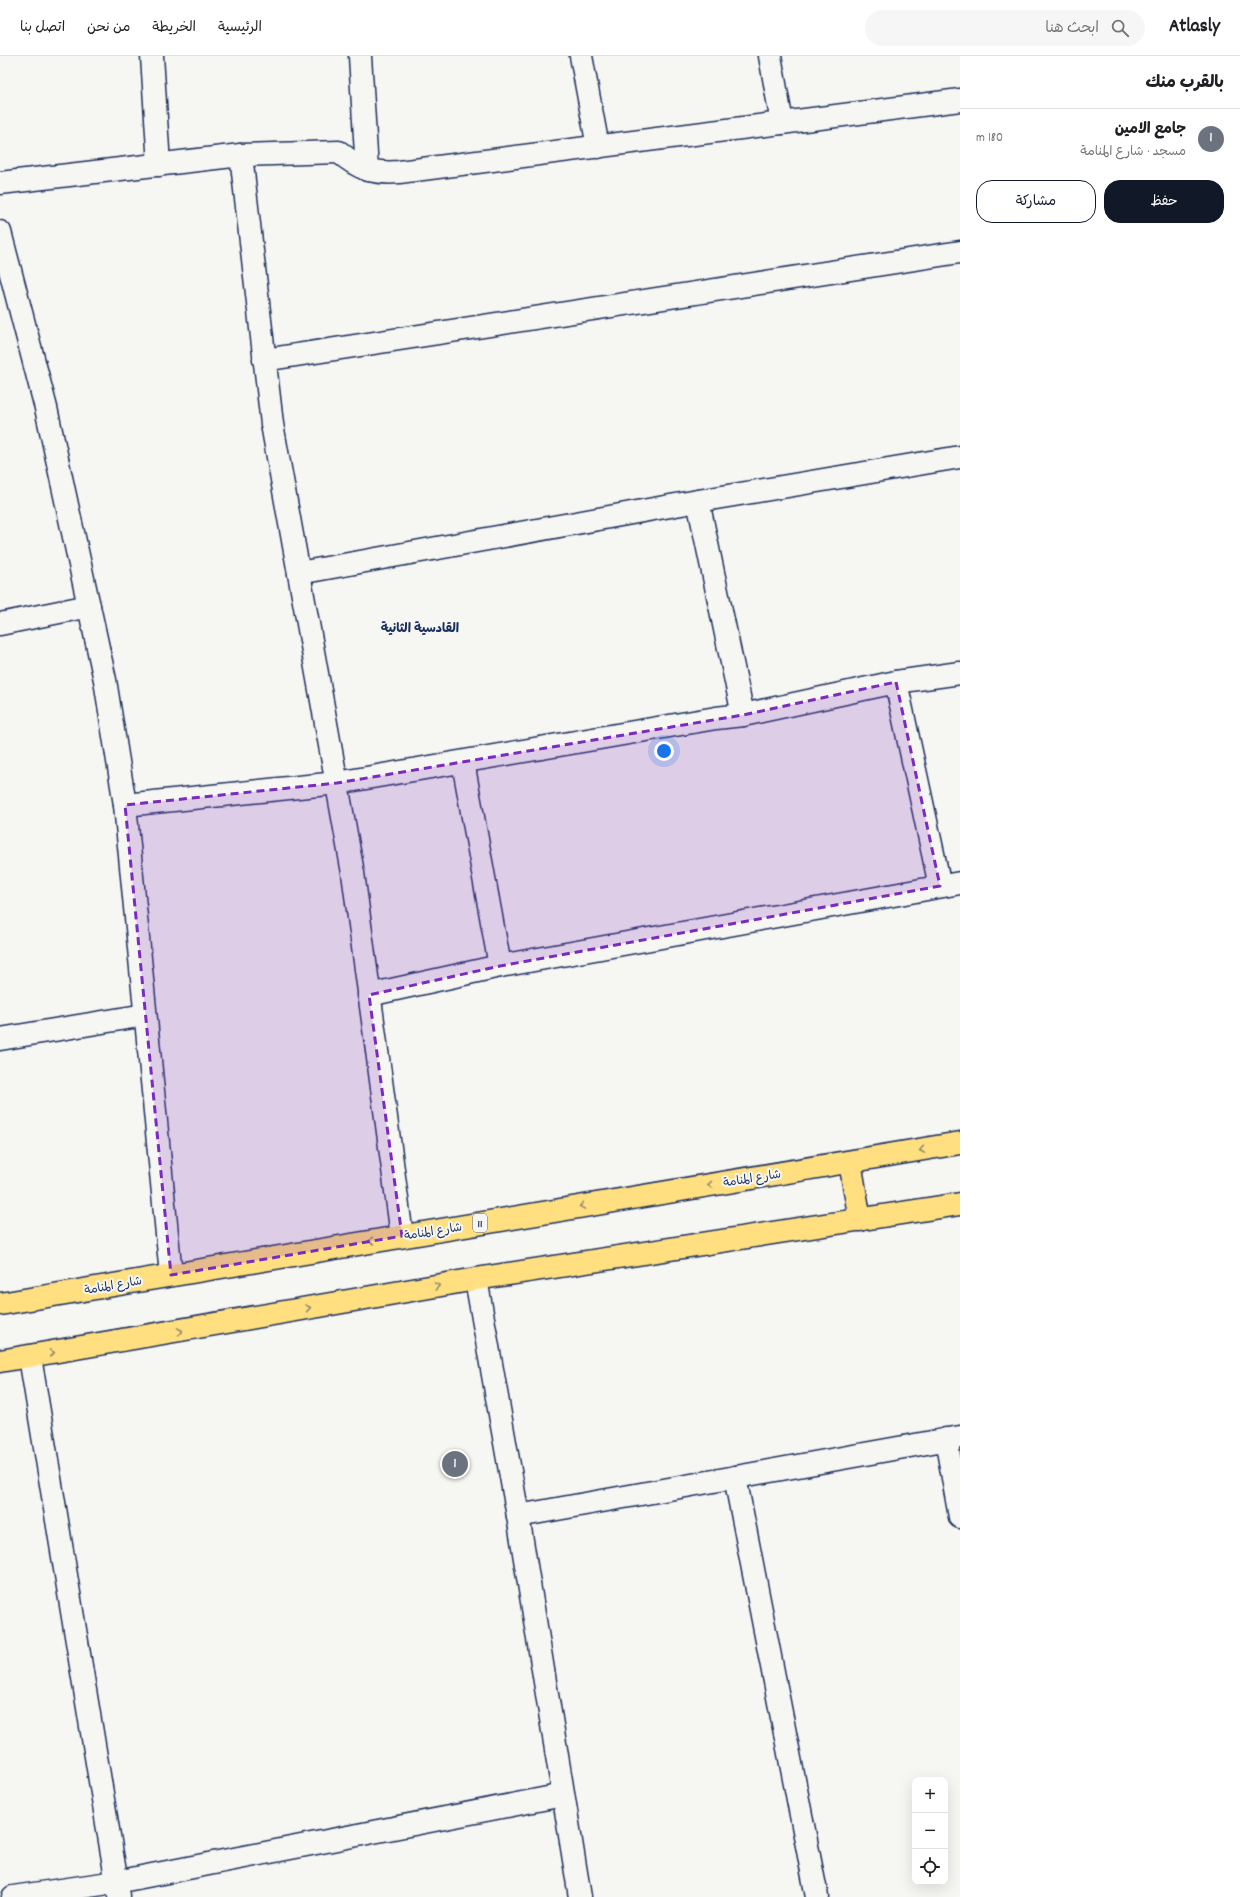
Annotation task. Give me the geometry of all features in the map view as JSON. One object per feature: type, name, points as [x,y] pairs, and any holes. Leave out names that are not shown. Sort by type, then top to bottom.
[{"type":"highway","name":"شارع المنامة","points":[[0,1304],[960,1143]]},
{"type":"highway","points":[[850,1162],[860,1220]]},
{"type":"highway","points":[[0,1361],[476,1279],[960,1204]]},
{"type":"street","points":[[152,56],[159,165]]},
{"type":"street","points":[[360,56],[367,170]]},
{"type":"street","points":[[581,56],[598,147]]},
{"type":"street","points":[[770,56],[782,123]]},
{"type":"street","points":[[0,183],[241,155],[340,152],[352,163],[367,170],[383,173],[399,172],[960,100]]},
{"type":"street","points":[[241,155],[272,424],[353,873],[402,1236]]},
{"type":"street","points":[[0,232],[46,408],[105,680],[125,805],[171,1275]]},
{"type":"street","points":[[264,360],[960,252]]},
{"type":"street","points":[[299,573],[698,501],[960,457]]},
{"type":"street","points":[[698,501],[744,715]]},
{"type":"street","points":[[0,624],[89,606]]},
{"type":"street","points":[[125,805],[337,783],[716,718],[744,715],[896,682],[960,673]]},
{"type":"street","points":[[369,995],[500,966],[950,884],[896,682]]},
{"type":"street","points":[[463,762],[500,966]]},
{"type":"street","points":[[0,1039],[145,1015]]},
{"type":"street","points":[[476,1279],[518,1516],[580,1897]]},
{"type":"street","points":[[30,1357],[118,1890]]},
{"type":"street","points":[[518,1516],[953,1438],[960,1517]]},
{"type":"street","points":[[734,1477],[817,1897]]},
{"type":"street","points":[[13,1897],[118,1890],[563,1795]]},
{"type":"highlighted area","points":[[896,682],[940,886],[500,966],[369,995],[402,1236],[171,1275],[125,805],[337,783],[743,715]]},
{"type":"place","name":"جامع الامين","points":[[455,1464]]},
{"type":"district","name":"القادسية الثانية","points":[[420,627]]}]
